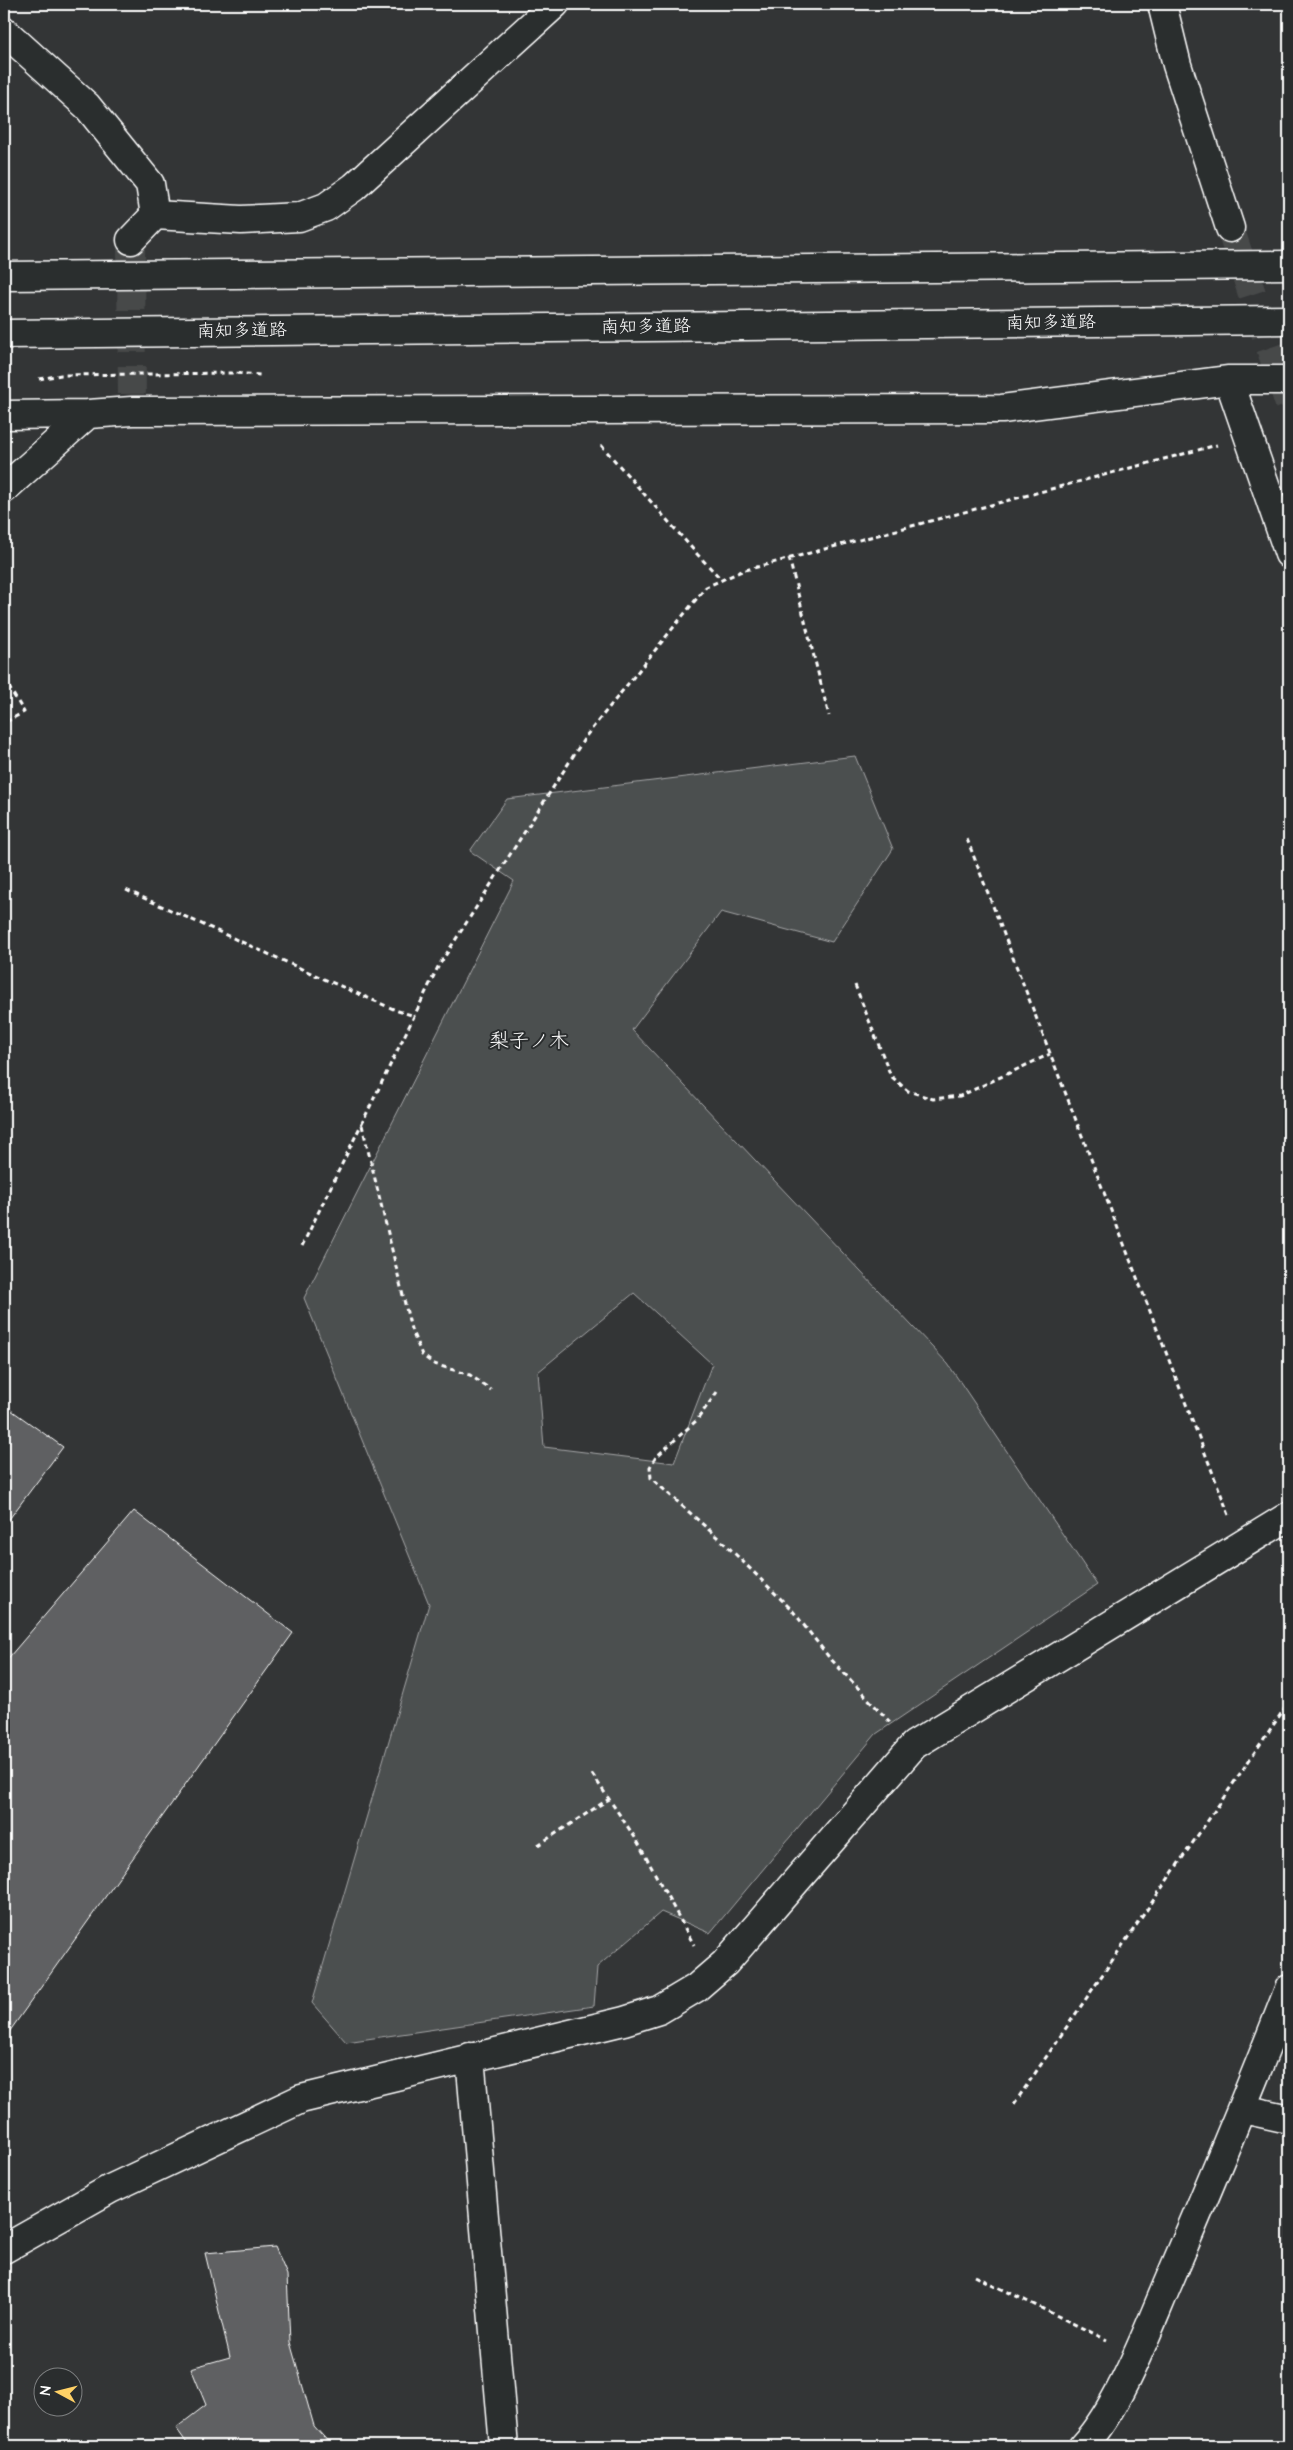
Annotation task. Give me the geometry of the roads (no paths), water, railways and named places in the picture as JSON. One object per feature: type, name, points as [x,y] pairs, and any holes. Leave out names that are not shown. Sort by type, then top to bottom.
[{"type":"main road","points":[[155,214],[241,220],[299,217],[326,207],[354,187],[556,4]]},
{"type":"main road","points":[[1162,4],[1176,65],[1230,228]]},
{"type":"main road","points":[[4,31],[92,113],[150,184],[155,214]]},
{"type":"main road","points":[[132,240],[155,214]]},
{"type":"main road","points":[[4,276],[1289,265]]},
{"type":"main road","name":"南知多道路","points":[[4,334],[1289,320]]},
{"type":"main road","points":[[1229,380],[1289,554]]},
{"type":"main road","points":[[4,415],[88,414],[132,411],[1002,409],[1229,380],[1289,380]]},
{"type":"main road","points":[[4,489],[88,414]]},
{"type":"main road","points":[[4,2249],[110,2189],[301,2098],[624,2021],[659,2010],[696,1988],[725,1963],[914,1745],[1289,1516]]},
{"type":"main road","points":[[1083,2446],[1112,2403],[1137,2355],[1243,2109],[1289,1989]]},
{"type":"main road","points":[[470,2057],[504,2446]]},
{"type":"main road","points":[[1243,2109],[1289,2119]]},
{"type":"tunnel","points":[[1230,228],[1289,404]]},
{"type":"tunnel","points":[[131,240],[132,411]]},
{"type":"district","name":"梨子ノ木","points":[[529,1040]]}]
